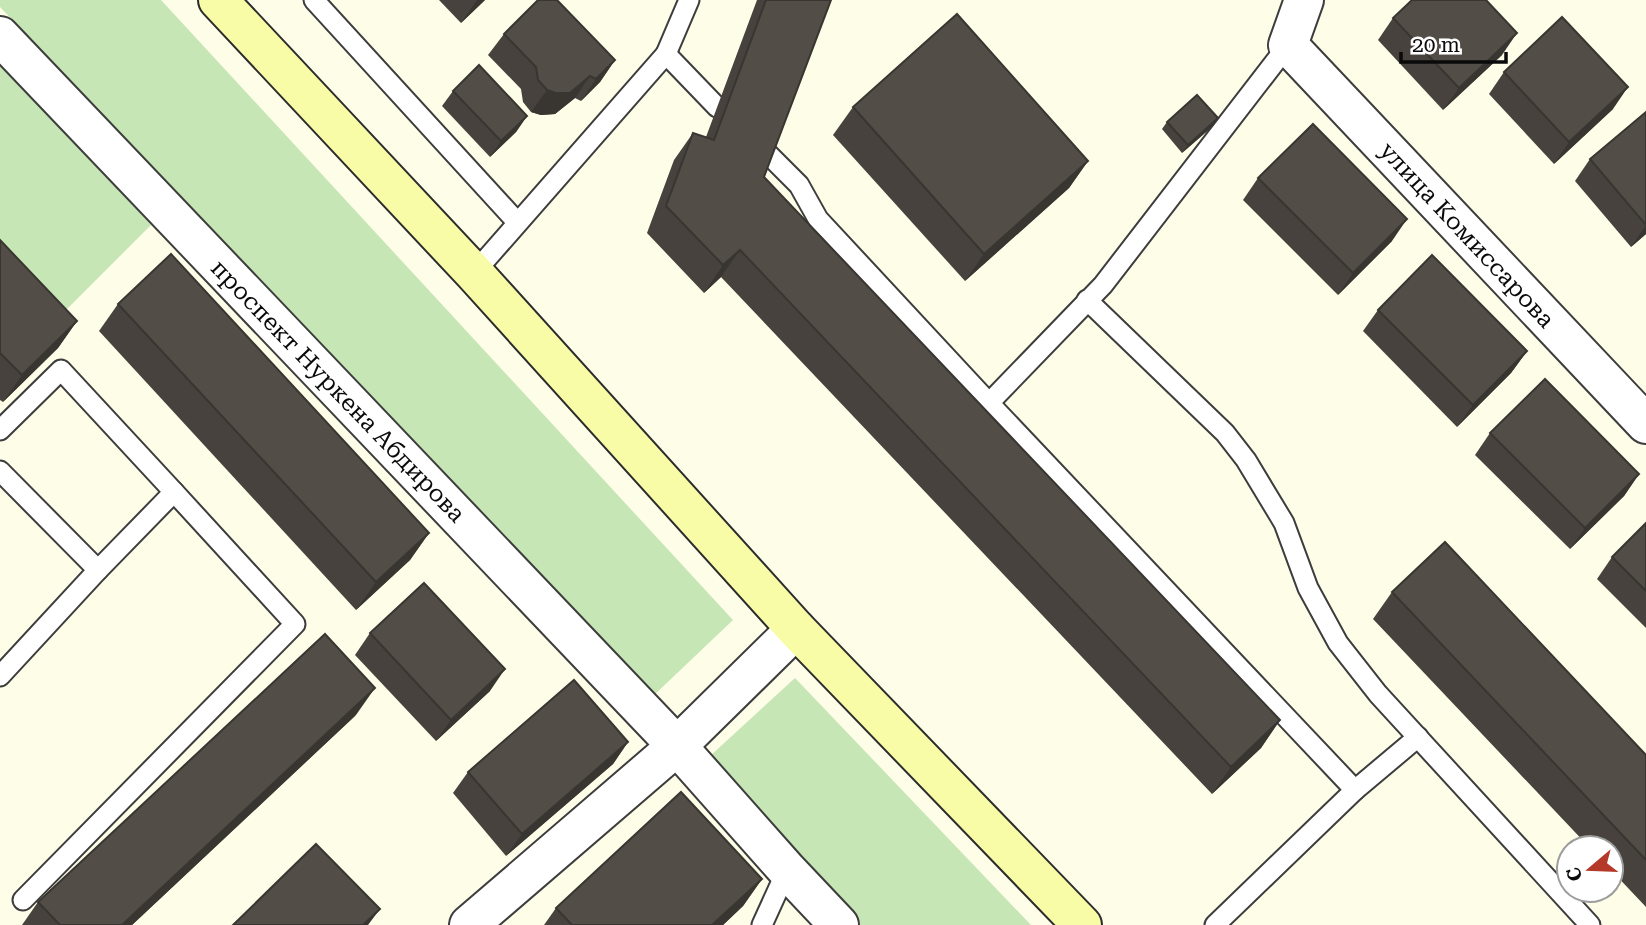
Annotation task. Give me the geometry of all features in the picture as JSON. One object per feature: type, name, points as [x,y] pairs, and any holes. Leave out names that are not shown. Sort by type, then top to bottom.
[{"type":"main road","points":[[218,0],[474,273],[796,629],[1082,925]]},
{"type":"street","points":[[1288,45],[1304,0]]},
{"type":"street","name":"проспект Нуркена Абдирова","points":[[0,36],[677,746],[839,925]]},
{"type":"street","name":"улица Комиссарова","points":[[1288,45],[1646,424]]},
{"type":"street","points":[[469,925],[677,746],[796,629]]},
{"type":"lane","points":[[314,0],[517,222]]},
{"type":"lane","points":[[474,273],[666,54],[690,0]]},
{"type":"lane","points":[[989,403],[1102,285],[1288,45]]},
{"type":"lane","points":[[666,54],[717,107]]},
{"type":"lane","points":[[765,151],[799,185],[818,219],[1355,790]]},
{"type":"lane","points":[[1087,300],[1225,433],[1247,460],[1284,523],[1308,588],[1338,643],[1378,694],[1590,925]]},
{"type":"lane","points":[[0,430],[61,370],[295,624],[23,900]]},
{"type":"lane","points":[[0,471],[97,570]]},
{"type":"lane","points":[[0,676],[97,570],[174,492]]},
{"type":"lane","points":[[1215,925],[1355,790],[1418,737]]},
{"type":"lane","points":[[762,925],[787,870]]},
{"type":"green space","points":[[0,0],[161,0],[733,620],[652,697],[0,7]]},
{"type":"green space","points":[[0,62],[151,225],[44,332],[0,287]]},
{"type":"green space","points":[[795,678],[1031,925],[845,925],[697,768]]},
{"type":"building","points":[[538,0],[557,0],[615,60],[596,79],[590,76],[570,93],[547,90],[538,80],[536,67],[504,34]]},
{"type":"building","points":[[766,0],[831,0],[764,177],[1280,720],[1231,767],[740,250],[723,265],[666,206],[693,133],[714,140]]},
{"type":"building","points":[[1412,0],[1486,0],[1517,33],[1459,88],[1393,18]]},
{"type":"building","points":[[957,14],[1088,161],[984,254],[853,107]]},
{"type":"building","points":[[1562,17],[1628,87],[1569,142],[1504,72]]},
{"type":"building","points":[[479,65],[527,116],[501,141],[453,91]]},
{"type":"building","points":[[1197,95],[1218,118],[1188,145],[1167,122]]},
{"type":"building","points":[[1646,112],[1646,225],[1590,159]]},
{"type":"building","points":[[1313,124],[1407,219],[1353,273],[1258,178]]},
{"type":"building","points":[[0,240],[77,321],[22,375],[0,353]]},
{"type":"building","points":[[171,254],[429,533],[376,582],[118,304]]},
{"type":"building","points":[[1432,255],[1527,351],[1473,405],[1378,310]]},
{"type":"building","points":[[1545,379],[1639,474],[1585,528],[1490,433]]},
{"type":"building","points":[[1646,523],[1646,591],[1612,557]]},
{"type":"building","points":[[1445,542],[1646,755],[1646,860],[1625,838],[1625,834],[1621,834],[1392,592]]},
{"type":"building","points":[[424,583],[505,669],[451,720],[370,633]]},
{"type":"building","points":[[325,634],[375,688],[122,925],[60,925],[38,902]]},
{"type":"building","points":[[574,680],[628,742],[522,834],[468,772]]},
{"type":"building","points":[[681,792],[762,879],[712,925],[572,925],[556,908]]},
{"type":"building","points":[[316,844],[380,909],[363,925],[233,925]]}]
